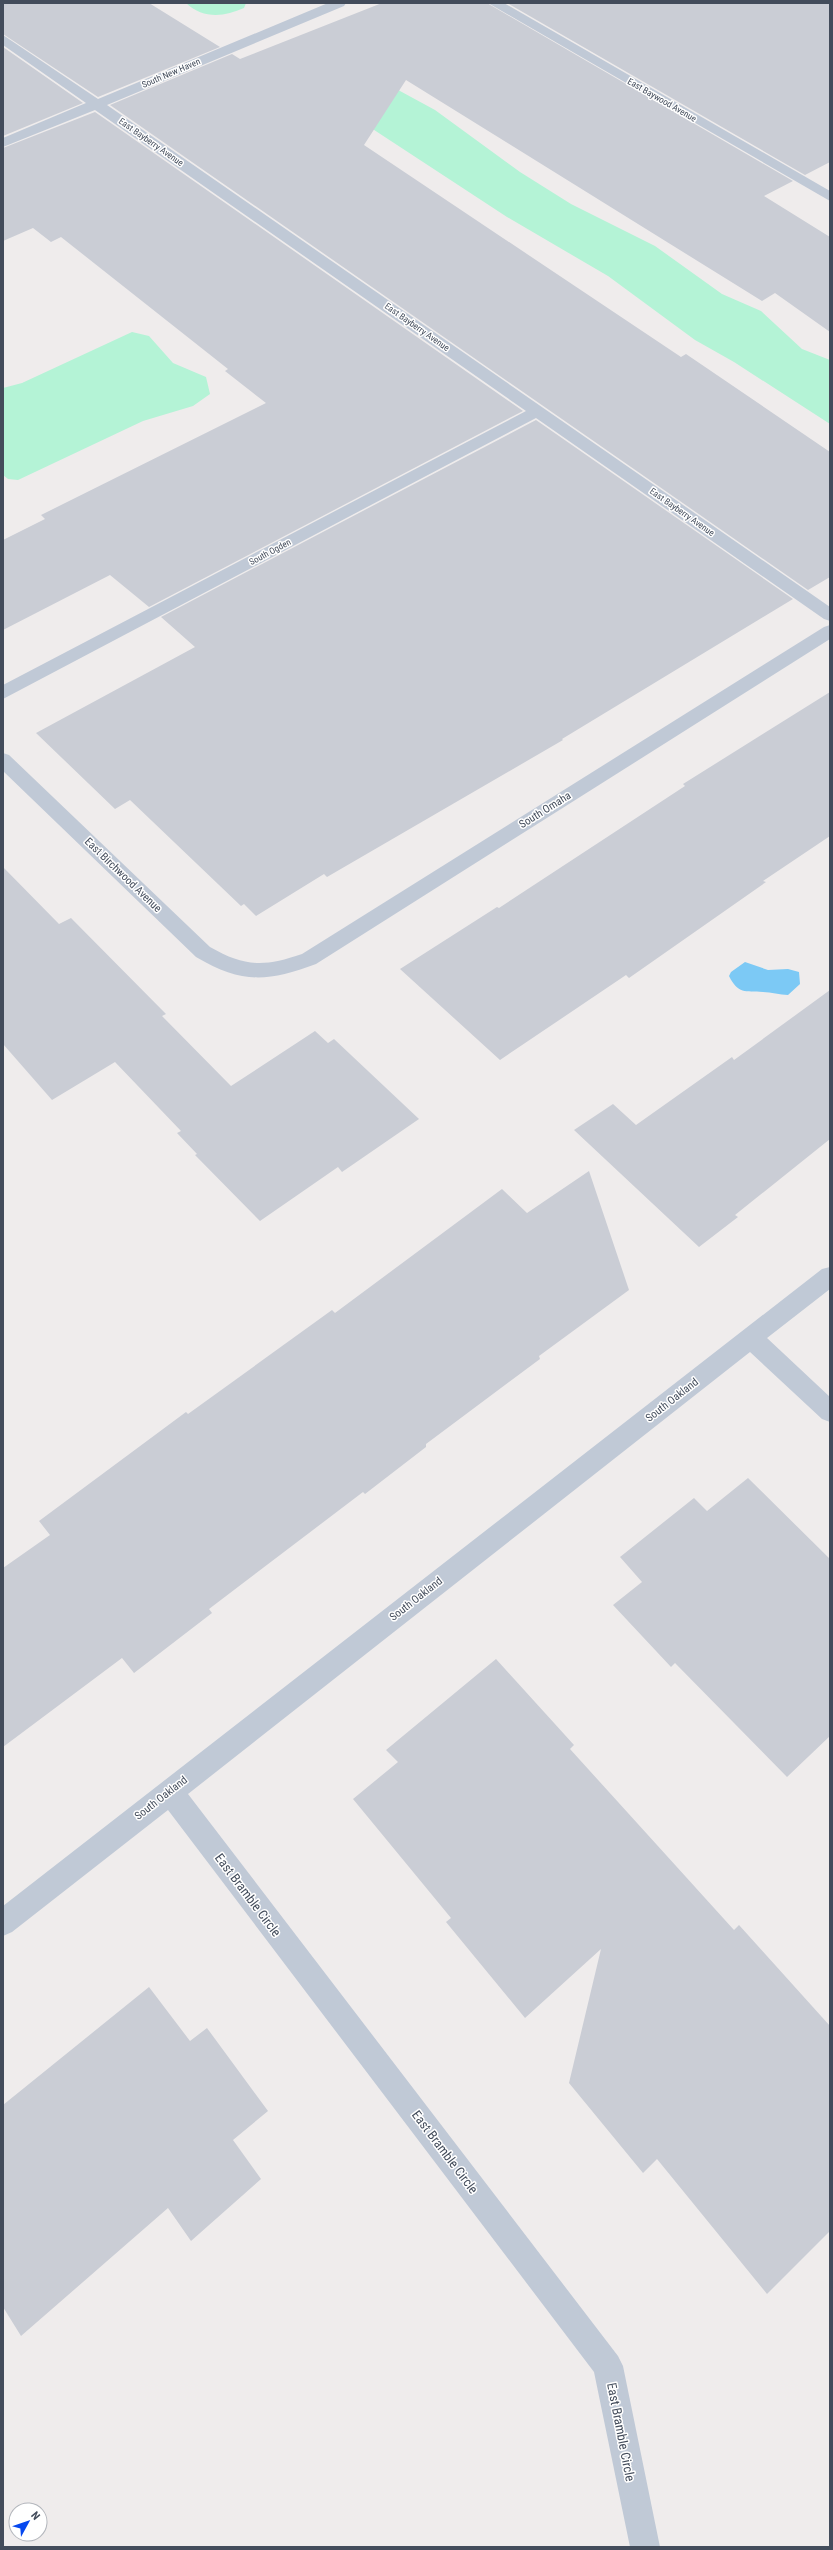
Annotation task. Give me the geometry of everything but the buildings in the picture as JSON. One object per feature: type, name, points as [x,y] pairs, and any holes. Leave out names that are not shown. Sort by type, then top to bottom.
[{"type":"street","name":"South New Haven","points":[[3,143],[339,3]]},
{"type":"street","name":"East Baywood Avenue","points":[[495,3],[830,197]]},
{"type":"street","name":"East Bayberry Avenue","points":[[3,39],[830,615]]},
{"type":"street","name":"South Ogden","points":[[3,693],[537,410]]},
{"type":"street","name":"South Omaha","points":[[254,973],[281,970],[309,959],[830,631]]},
{"type":"street","name":"East Birchwood Avenue","points":[[3,760],[203,952],[226,967],[254,973]]},
{"type":"street","name":"South Oakland","points":[[3,1923],[169,1791],[830,1276]]},
{"type":"street","points":[[751,1338],[830,1412]]},
{"type":"street","name":"East Bramble Circle","points":[[169,1791],[608,2366],[644,2547]]},
{"type":"green space","points":[[186,3],[246,3],[244,8],[236,11],[221,15],[214,15],[199,12]]},
{"type":"green space","points":[[325,41],[400,91],[435,110],[520,172],[571,204],[655,246],[722,294],[761,311],[802,349],[830,360],[830,424],[734,362],[695,340],[608,276],[507,217],[365,124]]},
{"type":"green space","points":[[132,332],[149,336],[173,363],[206,377],[210,394],[193,406],[143,421],[18,480],[8,479],[3,475],[3,388],[22,383]]},
{"type":"water","points":[[745,962],[768,970],[788,969],[799,972],[800,984],[788,995],[766,992],[751,992],[739,989],[732,982],[729,976],[731,972]]}]
